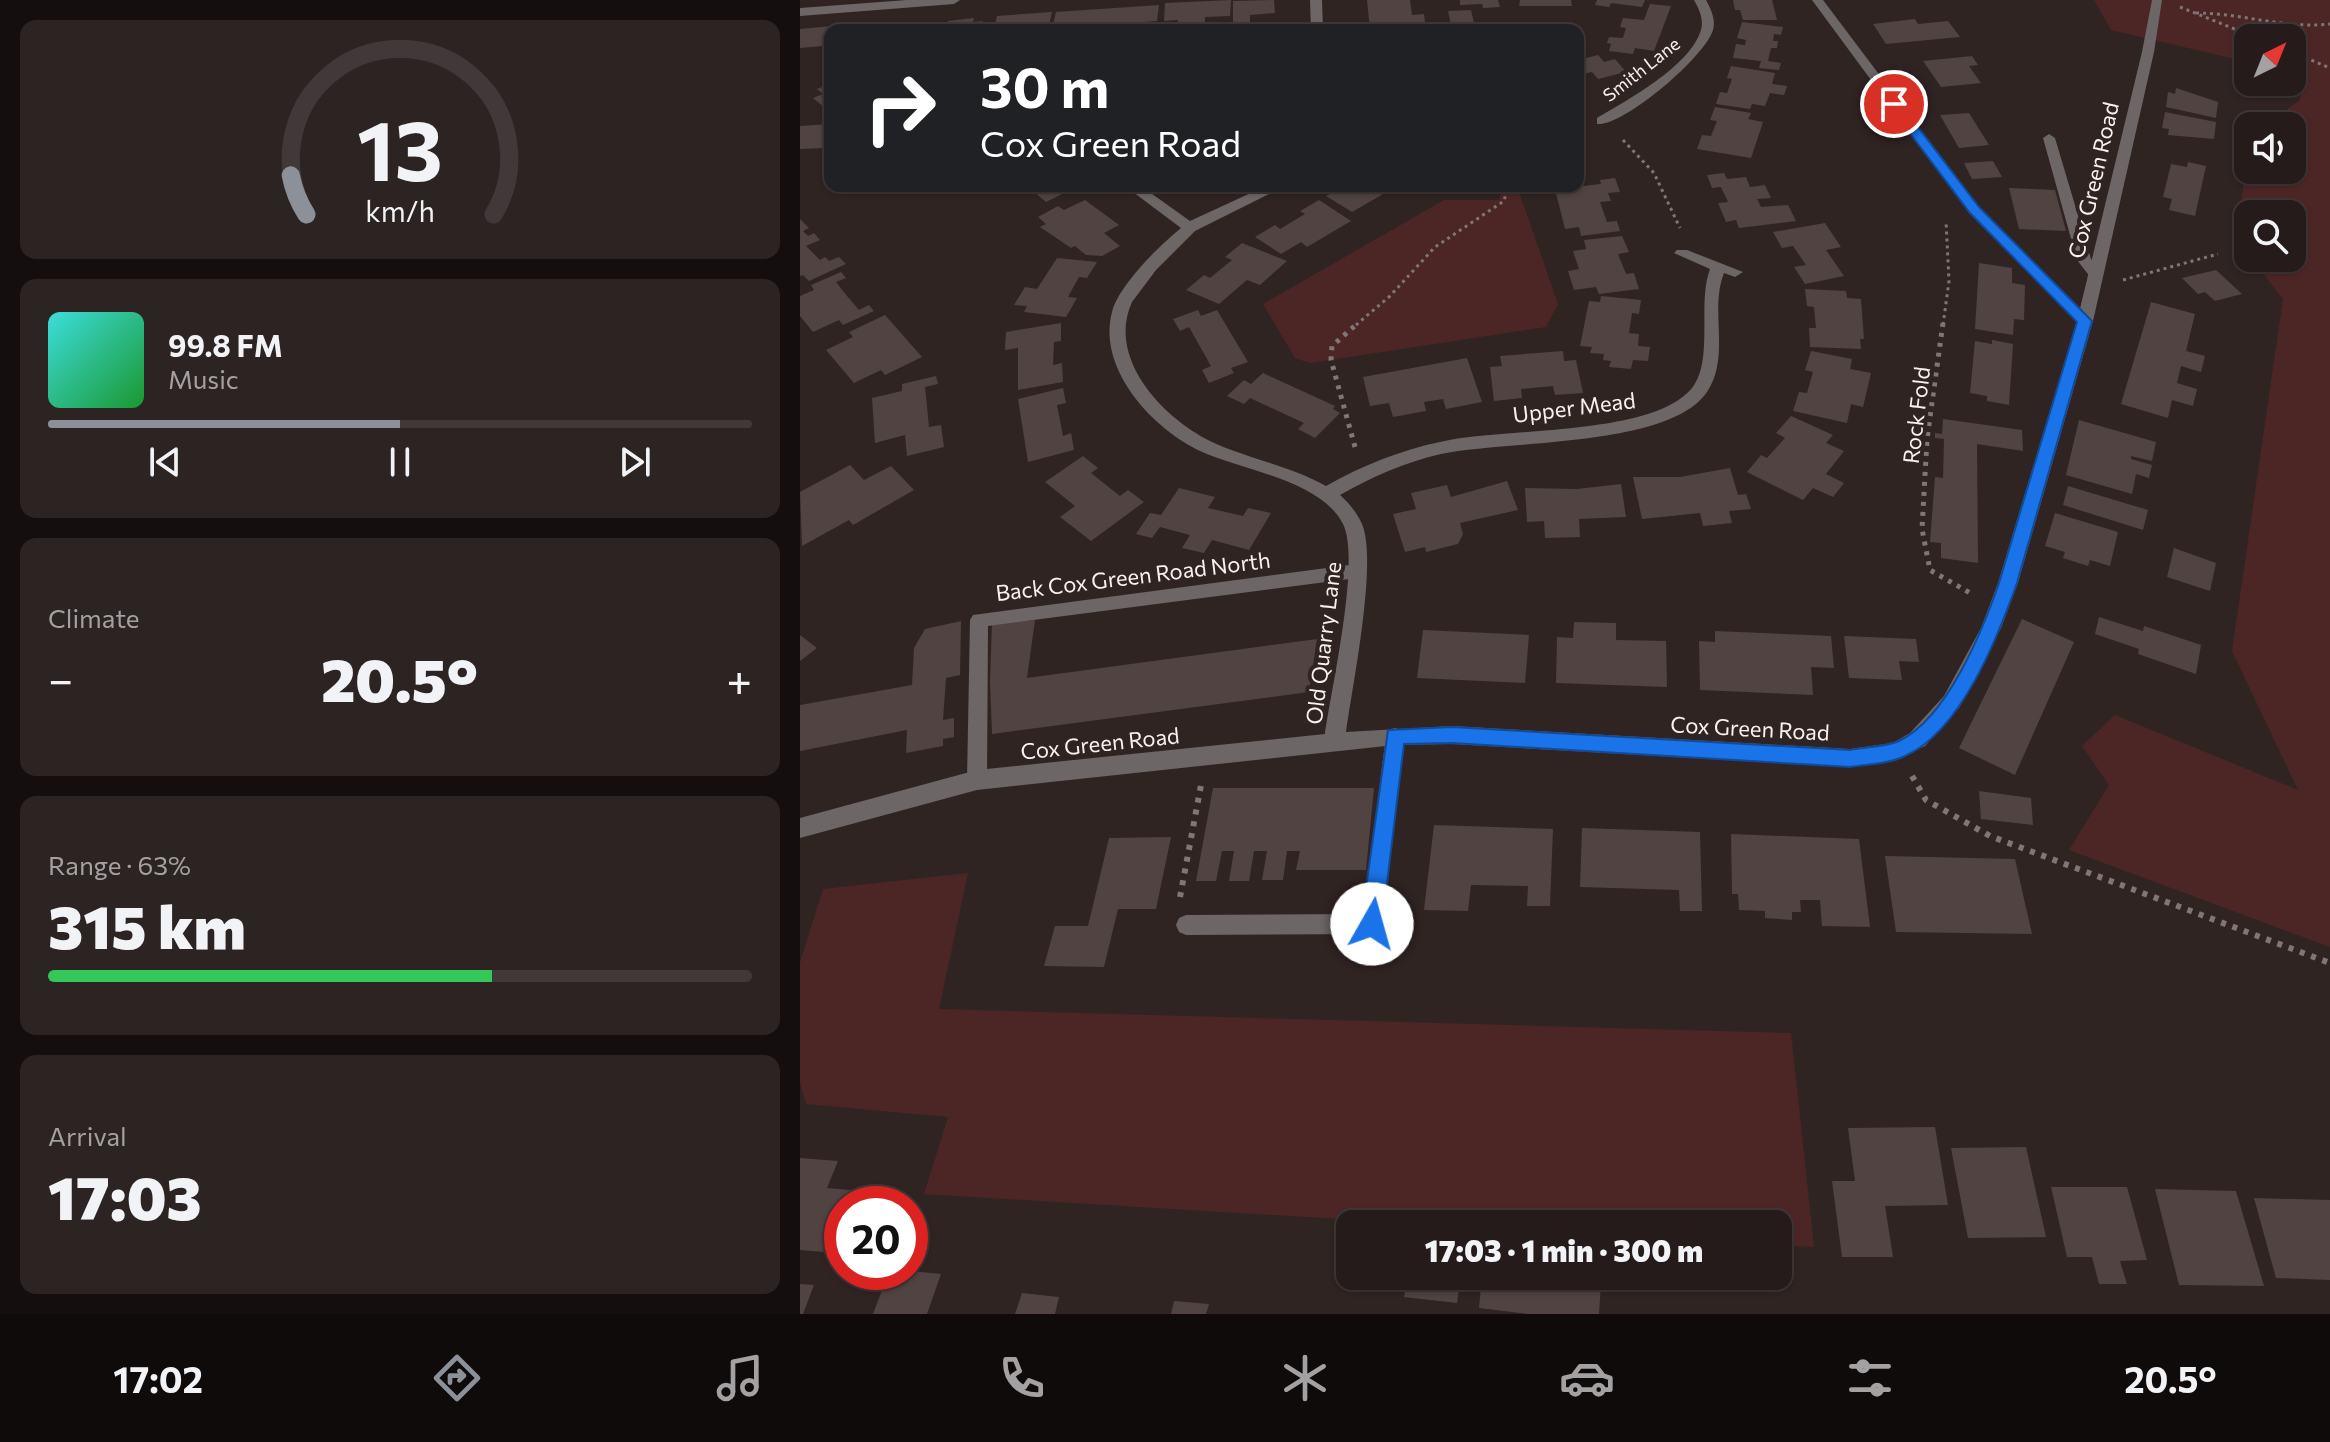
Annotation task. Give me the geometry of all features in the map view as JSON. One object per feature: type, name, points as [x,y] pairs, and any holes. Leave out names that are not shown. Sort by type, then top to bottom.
[{"type":"street","points":[[800,12],[954,0]]},
{"type":"street","points":[[1316,0],[1317,24]]},
{"type":"street","name":"Smith Lane","points":[[1586,111],[1605,123],[1648,91],[1704,39],[1708,26],[1700,0]]},
{"type":"street","name":"Cox Green Road","points":[[800,828],[977,780],[1395,736],[1452,735],[1850,758],[1898,751],[1928,732],[1953,702],[1999,610],[2085,321],[2148,52]]},
{"type":"street","points":[[1140,192],[1190,228]]},
{"type":"street","name":"Old Quarry Lane","points":[[1265,192],[1190,228],[1137,283],[1120,310],[1116,342],[1126,371],[1146,399],[1170,422],[1202,444],[1327,494],[1345,509],[1355,528],[1357,571],[1334,742]]},
{"type":"street","name":"Upper Mead","points":[[1327,494],[1363,475],[1438,448],[1486,439],[1556,436],[1650,420],[1681,407],[1699,392],[1709,372],[1712,280],[1727,269],[1682,253]]},
{"type":"lane","points":[[1817,0],[1968,203],[2085,321]]},
{"type":"lane","name":"Cox Green Road","points":[[2148,52],[2157,0]]},
{"type":"lane","points":[[2049,138],[2084,260],[2094,283]]},
{"type":"lane","name":"Back Cox Green Road North","points":[[977,780],[979,620],[1357,571]]},
{"type":"lane","points":[[1186,925],[1372,924],[1395,736]]},
{"type":"path","points":[[2174,4],[2234,29]]},
{"type":"path","points":[[2196,13],[2218,12],[2292,26],[2330,24]]},
{"type":"path","points":[[2306,58],[2330,68]]},
{"type":"path","points":[[1605,123],[1654,173],[1682,231],[1682,253]]},
{"type":"path","points":[[1363,475],[1331,360],[1332,346],[1390,296],[1435,247],[1504,201],[1506,192]]},
{"type":"path","name":"Rock Fold","points":[[1968,203],[1944,212],[1949,233],[1949,281],[1927,439],[1922,529],[1930,570],[1999,610]]},
{"type":"path","points":[[2094,283],[2218,254]]},
{"type":"path","points":[[1898,751],[1926,800],[1990,836],[2330,963]]},
{"type":"path","points":[[1186,925],[1179,900],[1206,756]]},
{"type":"shaded area","points":[[2094,0],[2330,0],[2330,947],[2069,850],[2109,785],[2082,746],[2115,715],[2298,790],[2232,651],[2283,299],[2262,272],[2306,272],[2306,200],[2241,200],[2244,184],[2306,184],[2306,112],[2287,112],[2300,96],[2306,96],[2306,24],[2234,24],[2234,59],[2111,30]]},
{"type":"shaded area","points":[[1501,192],[1519,192],[1558,304],[1546,327],[1310,363],[1295,358],[1263,304],[1444,200],[1499,200]]},
{"type":"shaded area","points":[[968,873],[939,1009],[1791,1033],[1814,1247],[1792,1246],[1792,1210],[1336,1210],[1336,1219],[928,1194],[926,1186],[948,1117],[806,1104],[800,1082],[800,963],[823,889]]},
{"type":"building","points":[[1231,0],[1230,16],[1205,17],[1205,24],[1177,24],[1178,20],[1164,21],[1165,3]]},
{"type":"building","points":[[1274,0],[1275,13],[1250,15],[1250,24],[1233,24],[1233,1]]},
{"type":"building","points":[[1367,0],[1410,0],[1412,15],[1424,14],[1425,24],[1369,24]]},
{"type":"building","points":[[1460,0],[1498,0],[1500,7],[1460,5]]},
{"type":"building","points":[[1520,0],[1571,0],[1572,6],[1519,6]]},
{"type":"building","points":[[1597,0],[1645,0],[1642,7],[1611,3],[1609,7],[1595,5]]},
{"type":"building","points":[[1733,0],[1772,0],[1777,20],[1743,20],[1740,10],[1735,10]]},
{"type":"building","points":[[1650,4],[1671,6],[1654,51],[1635,48],[1633,54],[1609,51],[1609,37],[1623,38],[1626,28],[1620,27],[1623,18],[1644,20]]},
{"type":"building","points":[[1159,5],[1157,21],[1118,24],[1053,24],[1056,12]]},
{"type":"building","points":[[1471,10],[1474,23],[1451,24],[1448,11]]},
{"type":"building","points":[[1052,12],[1049,24],[995,24],[997,16]]},
{"type":"building","points":[[974,18],[973,22],[983,21],[982,24],[947,24],[948,21]]},
{"type":"building","points":[[1915,19],[1918,24],[1948,21],[1960,37],[1886,44],[1873,24]]},
{"type":"building","points":[[1742,22],[1783,27],[1781,35],[1774,34],[1773,41],[1778,41],[1777,48],[1771,48],[1768,61],[1781,63],[1779,70],[1759,68],[1761,61],[1733,58],[1736,44],[1745,45],[1746,40],[1737,38]]},
{"type":"building","points":[[824,27],[822,46],[800,48],[800,29]]},
{"type":"building","points":[[1598,55],[1604,62],[1615,59],[1626,72],[1598,79],[1592,72],[1584,74],[1584,56]]},
{"type":"building","points":[[1972,56],[1978,65],[1969,66],[1981,83],[1941,87],[1923,61]]},
{"type":"building","points":[[1731,66],[1775,73],[1772,84],[1787,86],[1784,95],[1770,93],[1765,106],[1752,104],[1750,109],[1716,104],[1720,92],[1727,93],[1732,79],[1727,78]]},
{"type":"building","points":[[824,86],[824,107],[813,98],[823,94],[817,89]]},
{"type":"building","points":[[2176,88],[2218,102],[2216,118],[2166,107],[2168,92],[2175,94]]},
{"type":"building","points":[[1715,107],[1751,113],[1748,119],[1763,122],[1751,158],[1697,149],[1702,135],[1711,136],[1717,121],[1710,120]]},
{"type":"building","points":[[2165,112],[2216,122],[2214,139],[2168,135],[2169,129],[2162,128]]},
{"type":"building","points":[[1969,113],[1989,145],[1959,148],[1940,115]]},
{"type":"building","points":[[824,124],[822,148],[800,149],[800,126]]},
{"type":"building","points":[[1993,161],[2002,177],[1972,179],[1964,163]]},
{"type":"building","points":[[2188,162],[2206,166],[2195,216],[2169,210],[2172,199],[2163,197],[2171,164],[2187,167]]},
{"type":"building","points":[[1724,173],[1727,179],[1746,177],[1750,187],[1765,185],[1771,198],[1757,199],[1761,207],[1788,205],[1796,221],[1739,228],[1736,220],[1726,222],[1718,203],[1728,202],[1721,187],[1712,188],[1707,175]]},
{"type":"building","points":[[1615,178],[1620,192],[1608,193],[1611,201],[1600,202],[1607,222],[1617,221],[1620,231],[1581,236],[1579,227],[1565,229],[1556,192],[1584,192],[1584,186],[1601,184],[1600,180]]},
{"type":"building","points":[[2009,188],[2055,190],[2066,231],[2019,229]]},
{"type":"building","points":[[1034,192],[1066,192],[1046,202]]},
{"type":"building","points":[[1333,192],[1387,192],[1352,212],[1326,196]]},
{"type":"building","points":[[1085,200],[1119,225],[1104,233],[1120,246],[1102,256],[1086,255],[1075,246],[1071,248],[1040,227],[1046,224],[1038,217],[1058,206],[1064,210]]},
{"type":"building","points":[[1319,200],[1351,221],[1307,247],[1301,242],[1281,254],[1255,237],[1275,225],[1280,229],[1305,214],[1300,211]]},
{"type":"building","points":[[800,219],[809,228],[803,231],[808,236],[814,233],[820,240],[806,246],[820,260],[839,257],[846,264],[809,281],[800,276]]},
{"type":"building","points":[[1825,223],[1841,247],[1826,250],[1844,276],[1805,284],[1794,267],[1806,265],[1793,246],[1782,248],[1773,232]]},
{"type":"building","points":[[1622,236],[1629,252],[1618,254],[1626,274],[1634,273],[1639,289],[1599,294],[1596,287],[1574,290],[1568,271],[1579,269],[1573,251],[1586,249],[1584,240]]},
{"type":"building","points":[[1242,243],[1287,261],[1260,285],[1247,280],[1219,304],[1186,290],[1204,275],[1210,278],[1232,260],[1225,257]]},
{"type":"building","points":[[1057,258],[1097,262],[1087,278],[1079,277],[1068,297],[1077,298],[1066,317],[1024,312],[1027,306],[1014,305],[1025,287],[1037,289]]},
{"type":"building","points":[[1979,263],[2012,268],[2012,283],[2025,285],[2024,320],[2014,319],[2013,335],[1975,329]]},
{"type":"building","points":[[2216,270],[2242,294],[2215,301],[2205,292],[2198,294],[2182,278]]},
{"type":"building","points":[[841,272],[846,278],[836,282],[847,296],[859,310],[869,305],[874,311],[843,325],[839,320],[813,332],[800,316],[800,296],[814,290],[811,285]]},
{"type":"building","points":[[1805,289],[1846,291],[1847,298],[1861,299],[1864,339],[1860,339],[1861,349],[1810,347],[1809,328],[1816,328],[1814,307],[1807,306]]},
{"type":"building","points":[[1601,296],[1641,300],[1639,314],[1632,313],[1629,333],[1639,334],[1638,346],[1650,347],[1648,361],[1633,360],[1631,369],[1609,367],[1611,361],[1603,360],[1604,354],[1590,353],[1592,347],[1580,346],[1589,301],[1600,302]]},
{"type":"building","points":[[2151,302],[2195,314],[2186,351],[2205,356],[2201,372],[2181,366],[2177,383],[2197,389],[2193,406],[2172,400],[2168,418],[2121,404]]},
{"type":"building","points":[[1198,310],[1201,316],[1217,310],[1248,362],[1231,368],[1234,373],[1209,383],[1202,370],[1211,366],[1189,327],[1180,331],[1173,319]]},
{"type":"building","points":[[885,315],[922,357],[885,375],[881,370],[854,383],[826,350],[853,337],[849,332]]},
{"type":"building","points":[[1061,323],[1061,341],[1054,342],[1053,365],[1062,363],[1063,382],[1018,390],[1018,348],[1005,350],[1006,332]]},
{"type":"building","points":[[1992,340],[2013,344],[2009,405],[1987,401],[1987,396],[1970,393],[1975,341],[1992,344]]},
{"type":"building","points":[[1563,351],[1564,361],[1576,360],[1583,393],[1555,395],[1553,386],[1521,389],[1522,398],[1494,401],[1490,367],[1502,366],[1500,356]]},
{"type":"building","points":[[1811,351],[1852,359],[1850,369],[1871,373],[1863,407],[1851,404],[1847,423],[1793,411],[1799,392],[1807,393],[1813,372],[1805,370]]},
{"type":"building","points":[[1467,358],[1482,402],[1446,409],[1443,399],[1424,402],[1426,411],[1393,417],[1389,403],[1370,406],[1363,377]]},
{"type":"building","points":[[1263,373],[1335,406],[1333,409],[1340,413],[1315,438],[1298,429],[1304,423],[1250,398],[1244,404],[1227,396],[1244,380],[1251,384]]},
{"type":"building","points":[[936,376],[938,384],[925,387],[929,427],[941,425],[944,447],[907,456],[905,435],[875,443],[872,398],[902,391],[902,384]]},
{"type":"building","points":[[1063,388],[1066,403],[1057,405],[1063,436],[1071,433],[1074,450],[1028,462],[1018,399]]},
{"type":"building","points":[[1791,416],[1833,435],[1826,443],[1844,451],[1826,474],[1844,483],[1833,497],[1813,488],[1803,500],[1747,472],[1761,455],[1767,458],[1785,438],[1776,433]]},
{"type":"building","points":[[1943,419],[2022,430],[2023,451],[1977,444],[1978,563],[1941,558],[1941,543],[1930,542],[1935,477],[1943,478],[1944,439],[1935,438],[1935,433],[1942,434]]},
{"type":"building","points":[[2079,420],[2156,442],[2152,461],[2131,456],[2131,459],[2152,465],[2149,478],[2136,474],[2132,494],[2066,475]]},
{"type":"building","points":[[1083,456],[1098,468],[1091,473],[1120,496],[1128,490],[1144,502],[1091,541],[1060,517],[1075,506],[1045,482]]},
{"type":"building","points":[[850,465],[864,480],[891,466],[914,490],[853,525],[849,520],[802,546],[800,492]]},
{"type":"building","points":[[1730,468],[1738,495],[1746,494],[1751,509],[1729,511],[1732,523],[1703,526],[1700,513],[1642,519],[1633,477],[1680,477]]},
{"type":"building","points":[[1507,481],[1518,510],[1460,523],[1463,534],[1458,544],[1426,552],[1425,547],[1405,552],[1393,514],[1416,509],[1411,493],[1447,485],[1451,497]]},
{"type":"building","points":[[1621,484],[1626,517],[1579,519],[1580,537],[1545,538],[1544,521],[1527,522],[1525,488],[1577,489]]},
{"type":"building","points":[[2068,486],[2148,510],[2143,530],[2063,505]]},
{"type":"building","points":[[1179,488],[1215,497],[1208,508],[1243,516],[1248,508],[1271,513],[1249,550],[1212,540],[1204,553],[1182,548],[1190,535],[1160,527],[1152,538],[1136,534],[1150,513],[1161,515]]},
{"type":"building","points":[[2055,513],[2118,532],[2110,566],[2090,560],[2088,566],[2063,558],[2065,552],[2045,546]]},
{"type":"building","points":[[2174,548],[2216,563],[2210,591],[2167,577]]},
{"type":"building","points":[[2099,617],[2143,631],[2144,626],[2201,645],[2196,674],[2138,654],[2139,649],[2095,634]]},
{"type":"building","points":[[2022,619],[2074,642],[2015,775],[1959,748]]},
{"type":"building","points":[[1035,620],[1027,678],[1317,639],[1309,692],[992,734],[992,623]]},
{"type":"building","points":[[961,621],[960,675],[946,678],[943,720],[954,718],[954,737],[943,739],[943,746],[906,753],[907,730],[800,751],[800,705],[912,685],[914,648],[925,629]]},
{"type":"building","points":[[1574,622],[1616,623],[1616,640],[1666,641],[1667,687],[1556,683],[1557,637],[1573,638]]},
{"type":"building","points":[[1423,630],[1529,635],[1525,683],[1417,678]]},
{"type":"building","points":[[1715,631],[1831,636],[1834,668],[1811,667],[1813,695],[1700,690],[1699,641],[1715,642]]},
{"type":"building","points":[[800,635],[817,648],[800,661]]},
{"type":"building","points":[[1844,636],[1916,639],[1919,662],[1899,661],[1902,680],[1849,678]]},
{"type":"building","points":[[1213,788],[1374,788],[1366,870],[1296,870],[1300,851],[1287,851],[1283,880],[1262,880],[1267,851],[1254,851],[1249,881],[1229,881],[1234,851],[1222,851],[1216,881],[1196,881]]},
{"type":"building","points":[[1979,791],[2031,798],[2033,825],[1981,819]]},
{"type":"building","points":[[1434,825],[1553,829],[1550,906],[1527,906],[1528,886],[1471,885],[1468,911],[1424,910]]},
{"type":"building","points":[[1582,828],[1700,832],[1702,911],[1680,911],[1679,890],[1580,887]]},
{"type":"building","points":[[1731,834],[1859,839],[1870,927],[1822,926],[1820,900],[1800,900],[1801,912],[1792,912],[1792,920],[1765,918],[1765,911],[1739,910],[1738,894],[1732,894]]},
{"type":"building","points":[[1171,837],[1156,909],[1118,909],[1104,967],[1044,966],[1055,926],[1088,926],[1109,838]]},
{"type":"building","points":[[1885,856],[2015,859],[2032,934],[1896,932]]},
{"type":"building","points":[[1935,1127],[1948,1205],[1885,1206],[1893,1257],[1842,1257],[1832,1181],[1855,1181],[1848,1128]]},
{"type":"building","points":[[2026,1147],[2046,1237],[1968,1238],[1951,1148]]},
{"type":"building","points":[[800,1158],[838,1161],[828,1186],[824,1186],[824,1252],[800,1250]]},
{"type":"building","points":[[2051,1187],[2127,1187],[2147,1260],[2120,1261],[2127,1284],[2099,1284],[2092,1257],[2067,1257]]},
{"type":"building","points":[[2155,1189],[2236,1191],[2264,1286],[2179,1285]]},
{"type":"building","points":[[2254,1198],[2330,1200],[2330,1280],[2276,1278]]},
{"type":"building","points":[[928,1273],[941,1274],[927,1314],[873,1314],[882,1290],[928,1290]]},
{"type":"building","points":[[800,1284],[814,1285],[803,1314],[800,1314]]},
{"type":"building","points":[[1405,1290],[1459,1290],[1457,1303],[1404,1297]]},
{"type":"building","points":[[1481,1290],[1601,1290],[1599,1314],[1529,1314],[1479,1308]]},
{"type":"building","points":[[1022,1293],[1059,1297],[1055,1314],[1015,1314]]},
{"type":"building","points":[[1174,1301],[1209,1304],[1206,1314],[1171,1314]]},
{"type":"route","points":[[1372,924],[1395,736],[1452,735],[1850,758],[1898,751],[1937,724],[1953,702],[1999,610],[2085,321],[1974,210],[1894,104]]}]
